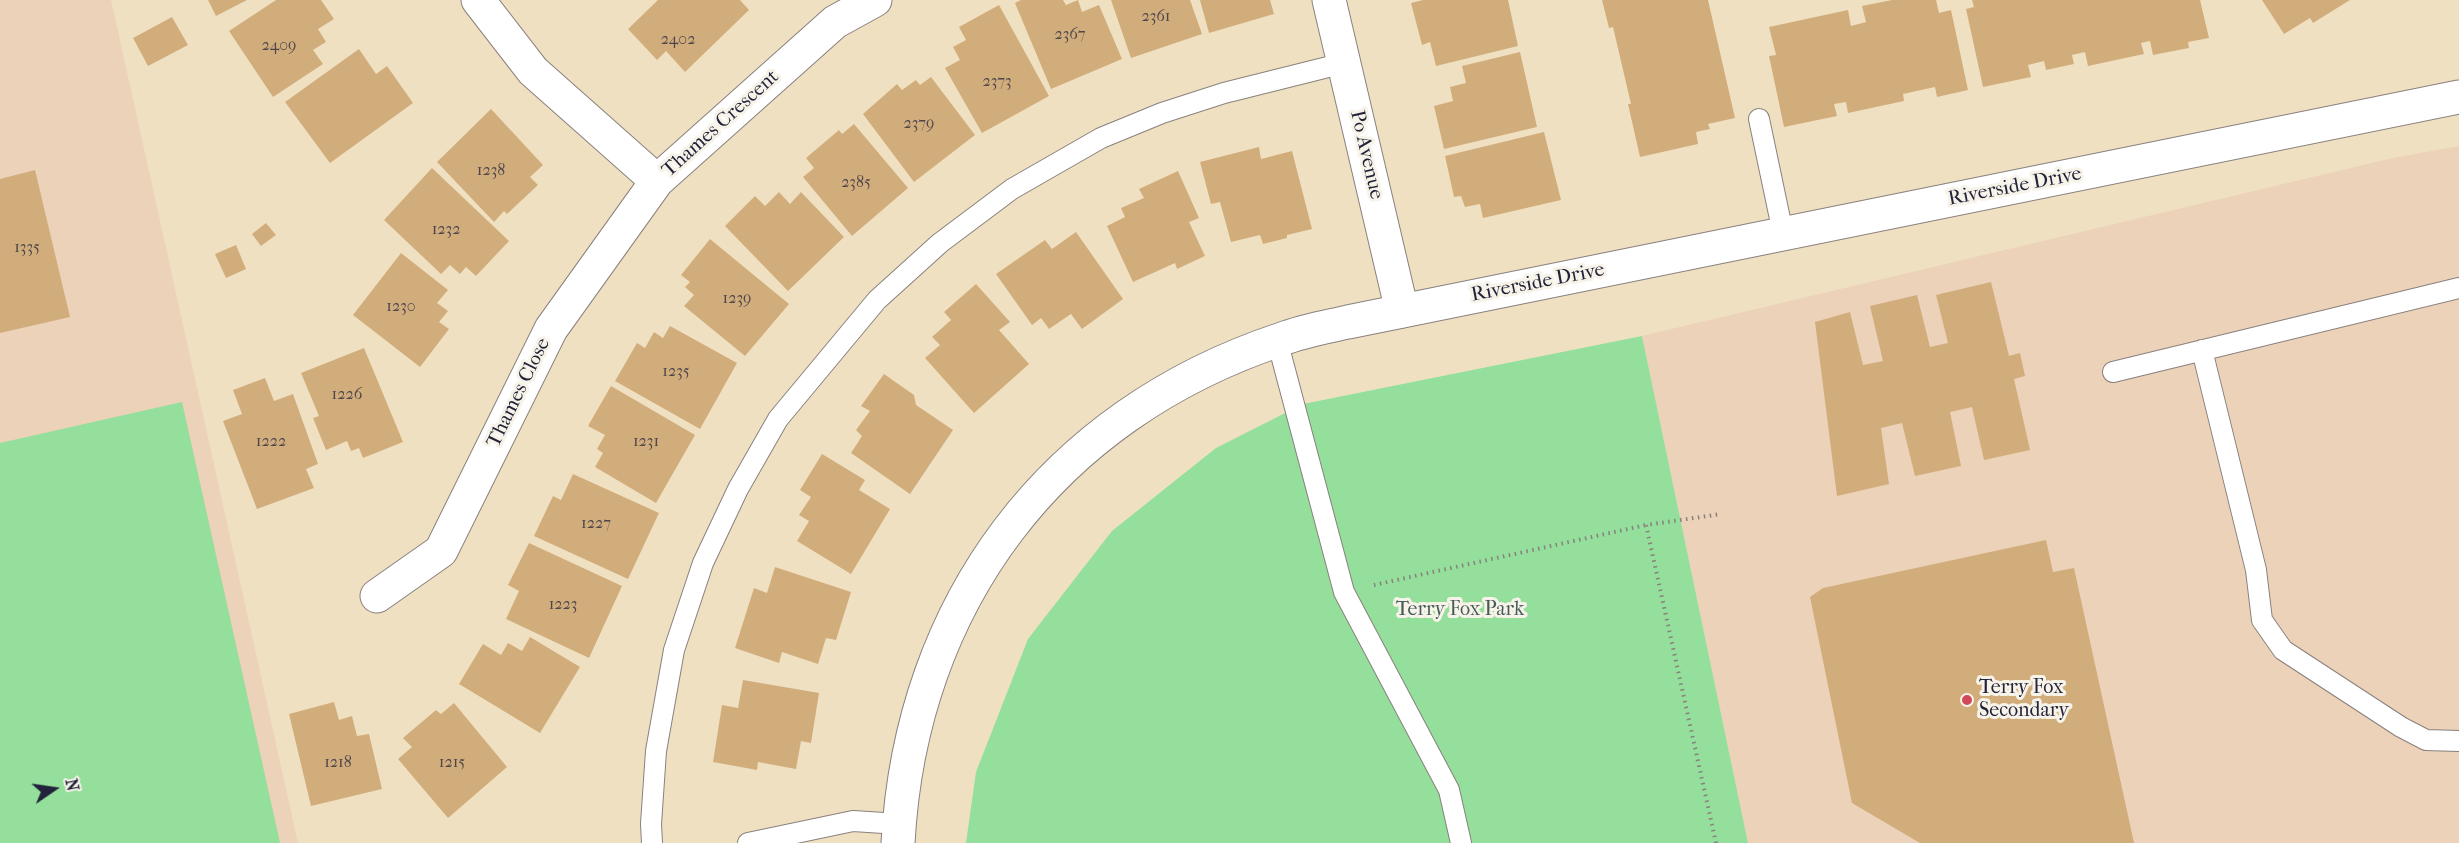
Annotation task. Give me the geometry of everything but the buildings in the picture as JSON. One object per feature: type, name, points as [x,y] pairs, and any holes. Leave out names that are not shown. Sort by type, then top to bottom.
[{"type":"street","name":"Thames Crescent","points":[[478,0],[533,71],[657,182],[835,22],[875,0]]},
{"type":"street","name":"Po Avenue","points":[[1329,0],[1402,311]]},
{"type":"street","name":"Riverside Drive","points":[[898,833],[907,755],[929,678],[950,628],[978,573],[1011,525],[1050,479],[1090,443],[1138,408],[1192,377],[1277,340],[1402,311],[2459,97]]},
{"type":"street","name":"Thames Close","points":[[377,596],[441,551],[551,329],[657,182]]},
{"type":"lane","points":[[652,843],[656,751],[674,650],[703,563],[738,489],[778,419],[877,300],[940,243],[1012,189],[1101,138],[1162,113],[1224,93],[1344,63]]},
{"type":"lane","points":[[1759,119],[1783,233]]},
{"type":"lane","points":[[2112,372],[2459,288]]},
{"type":"lane","points":[[1277,340],[1344,592],[1449,790],[1461,843]]},
{"type":"lane","points":[[2202,350],[2256,570],[2262,620],[2283,650],[2401,727],[2426,740],[2459,741]]},
{"type":"lane","points":[[747,843],[853,821],[898,833]]},
{"type":"path","points":[[1344,592],[1646,525],[1722,514]]},
{"type":"path","points":[[1646,525],[1716,843]]},
{"type":"shaded area","points":[[0,0],[111,0],[298,843],[0,843]]},
{"type":"shaded area","points":[[2459,146],[2459,843],[1748,843],[1642,336],[2393,158]]},
{"type":"green space","name":"Terry Fox Park","points":[[1642,336],[1748,843],[966,843],[976,772],[1028,639],[1112,531],[1216,448],[1303,404]]},
{"type":"green space","points":[[182,402],[280,843],[0,843],[0,443]]},
{"type":"place","name":"Terry Fox Secondary","points":[[1967,700]]}]
